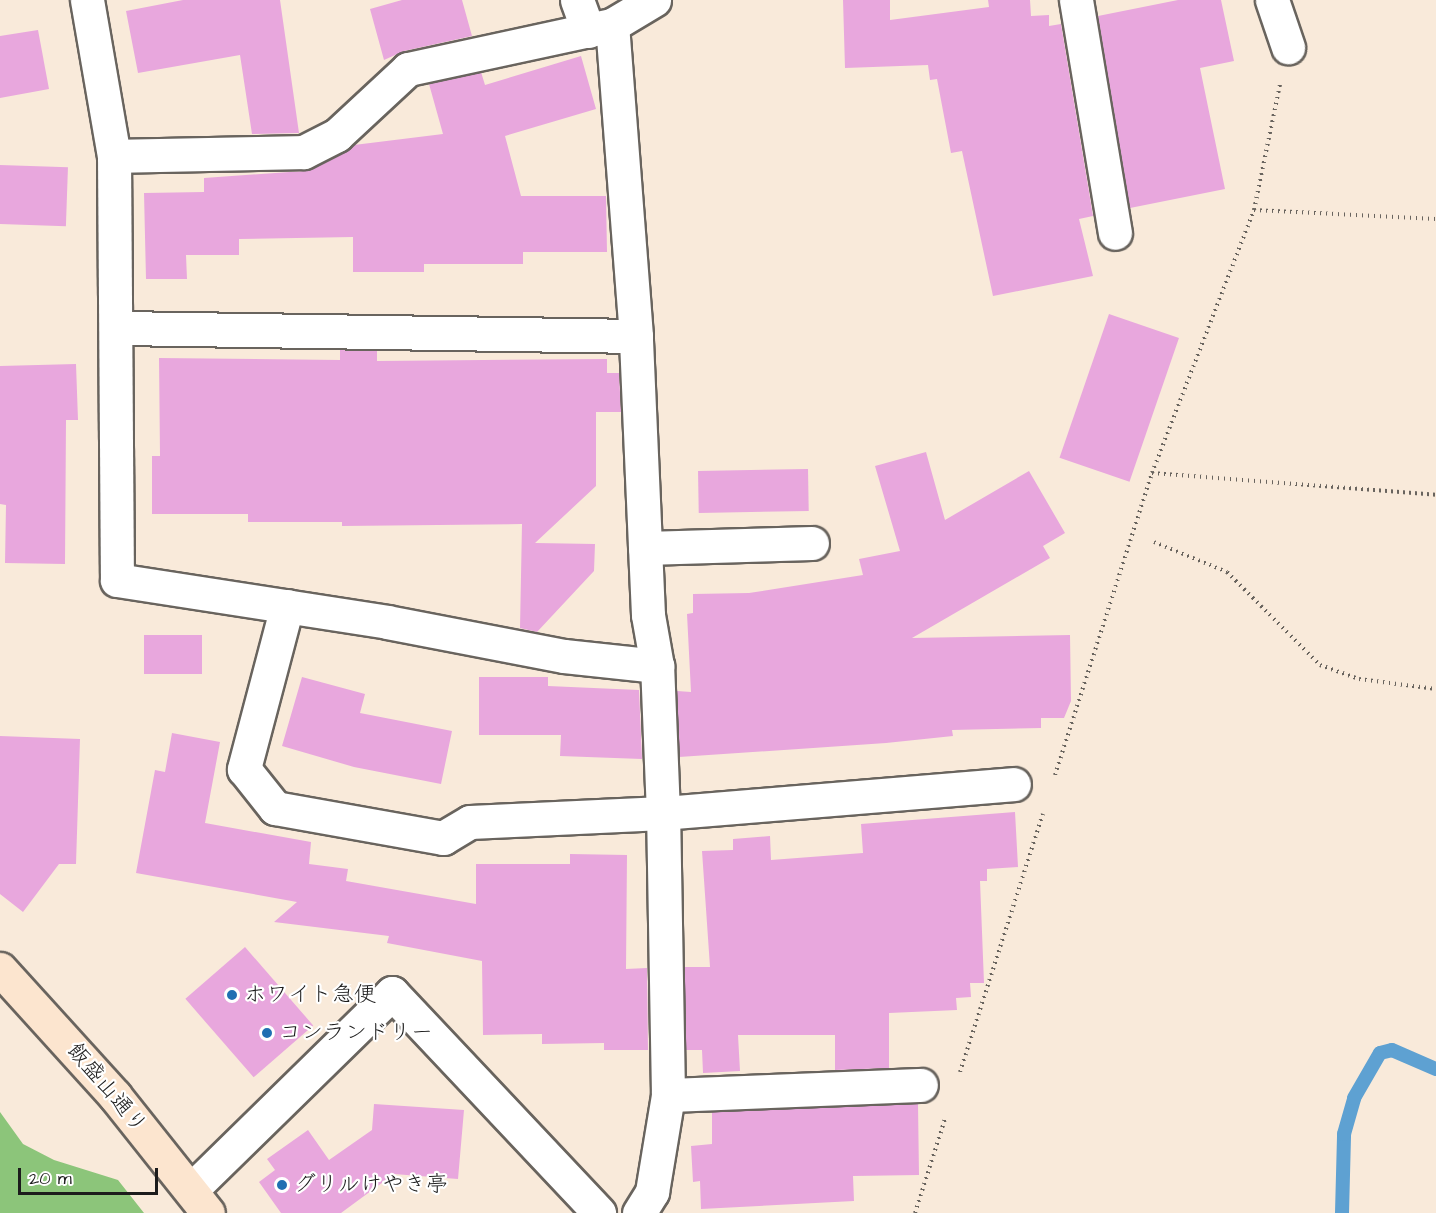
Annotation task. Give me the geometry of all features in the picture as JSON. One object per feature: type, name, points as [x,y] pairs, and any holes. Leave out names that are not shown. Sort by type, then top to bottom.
[{"type":"street","points":[[87,0],[114,156],[118,328],[117,580],[287,606],[564,656],[657,666]]},
{"type":"street","points":[[577,0],[600,28],[636,336],[648,615],[657,666],[663,813],[668,1095],[652,1192],[639,1213]]},
{"type":"street","points":[[114,156],[303,152],[337,135],[408,69],[600,28],[654,0]]},
{"type":"street","points":[[1076,0],[1115,233]]},
{"type":"street","points":[[1272,0],[1288,47]]},
{"type":"street","points":[[118,328],[636,336]]},
{"type":"street","points":[[645,548],[812,543]]},
{"type":"street","points":[[287,606],[244,769],[275,808],[443,838],[470,822],[663,813],[1014,784]]},
{"type":"street","name":"飯盛山通り","points":[[0,969],[62,1035],[200,1201]]},
{"type":"street","points":[[200,1201],[392,993],[599,1213]]},
{"type":"street","points":[[668,1095],[921,1085]]},
{"type":"path","points":[[1054,781],[1152,473],[1254,210],[1288,47]]},
{"type":"path","points":[[1254,210],[1436,219]]},
{"type":"path","points":[[1152,473],[1436,495]]},
{"type":"path","points":[[1154,542],[1227,572],[1320,665],[1359,679],[1436,689]]},
{"type":"path","points":[[959,1076],[1046,803]]},
{"type":"path","points":[[915,1213],[948,1111]]},
{"type":"green space","points":[[0,1112],[23,1144],[54,1160],[118,1180],[144,1213],[0,1213]]},
{"type":"building","points":[[183,0],[280,0],[299,133],[252,134],[240,55],[138,73],[126,11]]},
{"type":"building","points":[[402,0],[462,0],[472,36],[404,51],[384,60],[370,9]]},
{"type":"building","points":[[843,0],[890,0],[890,20],[989,7],[988,0],[1030,0],[1031,16],[1049,15],[1049,26],[1061,24],[1093,216],[1079,219],[1093,276],[993,296],[962,151],[951,153],[937,79],[930,80],[928,65],[845,68]]},
{"type":"building","points":[[1178,0],[1221,0],[1234,61],[1200,68],[1225,189],[1130,208],[1098,16]]},
{"type":"building","points":[[38,30],[49,89],[0,98],[0,36]]},
{"type":"building","points":[[581,56],[596,109],[505,136],[521,196],[606,196],[607,252],[523,252],[523,264],[424,264],[424,272],[353,272],[353,237],[239,239],[239,255],[186,255],[187,279],[146,279],[144,193],[204,192],[204,178],[304,171],[354,145],[443,134],[429,84],[481,72],[485,85]]},
{"type":"building","points":[[0,165],[68,167],[66,226],[0,224]]},
{"type":"building","points":[[1109,314],[1179,338],[1129,482],[1060,458]]},
{"type":"building","points":[[340,350],[377,351],[377,361],[607,359],[607,373],[619,373],[621,412],[596,412],[596,486],[535,543],[595,544],[594,571],[537,632],[520,628],[522,524],[342,526],[342,522],[248,522],[248,514],[152,514],[152,456],[160,456],[159,358],[340,360]]},
{"type":"building","points":[[76,364],[78,420],[66,420],[65,564],[5,563],[6,505],[0,504],[0,366]]},
{"type":"building","points":[[926,452],[945,520],[1029,471],[1065,533],[1043,546],[1050,558],[912,638],[1070,635],[1071,701],[1064,718],[1041,718],[1041,728],[952,730],[953,736],[886,743],[679,757],[677,691],[691,692],[687,614],[693,613],[693,594],[749,593],[863,575],[859,559],[900,551],[875,466]]},
{"type":"building","points":[[808,469],[809,511],[699,513],[698,471]]},
{"type":"building","points":[[144,635],[202,635],[202,674],[144,674]]},
{"type":"building","points":[[302,677],[365,694],[360,713],[452,731],[441,784],[354,767],[282,746]]},
{"type":"building","points":[[479,677],[548,677],[548,686],[639,690],[642,759],[560,756],[561,735],[479,735]]},
{"type":"building","points":[[172,733],[220,742],[205,823],[311,842],[309,864],[348,869],[346,881],[476,904],[476,864],[570,864],[570,854],[627,855],[626,969],[647,968],[648,1050],[604,1050],[604,1043],[542,1044],[542,1034],[483,1035],[482,961],[387,943],[389,936],[274,922],[297,902],[136,873],[155,770],[165,772]]},
{"type":"building","points":[[0,736],[80,739],[76,864],[59,864],[23,912],[0,894]]},
{"type":"building","points":[[1015,812],[1018,867],[987,869],[987,881],[980,881],[984,983],[970,983],[971,997],[956,998],[957,1010],[889,1013],[889,1068],[835,1070],[835,1035],[738,1035],[740,1071],[703,1073],[702,1050],[686,1050],[684,967],[710,967],[702,851],[733,850],[733,839],[770,836],[771,860],[863,853],[861,824]]},
{"type":"building","points":[[245,947],[313,1025],[254,1077],[185,999]]},
{"type":"building","points":[[374,1104],[464,1110],[458,1179],[394,1174],[341,1213],[281,1213],[259,1182],[275,1170],[267,1159],[308,1130],[329,1160],[372,1130]]},
{"type":"building","points":[[918,1104],[919,1175],[853,1176],[854,1201],[701,1209],[700,1181],[693,1182],[691,1146],[712,1144],[712,1112]]},
{"type":"waterway","points":[[1342,1213],[1344,1134],[1354,1098],[1380,1053],[1392,1050],[1436,1069]]},
{"type":"place","name":"ホワイト急便","points":[[232,995]]},
{"type":"place","name":"コンランドリー","points":[[267,1033]]},
{"type":"place","name":"グリルけやき亭","points":[[282,1185]]}]
